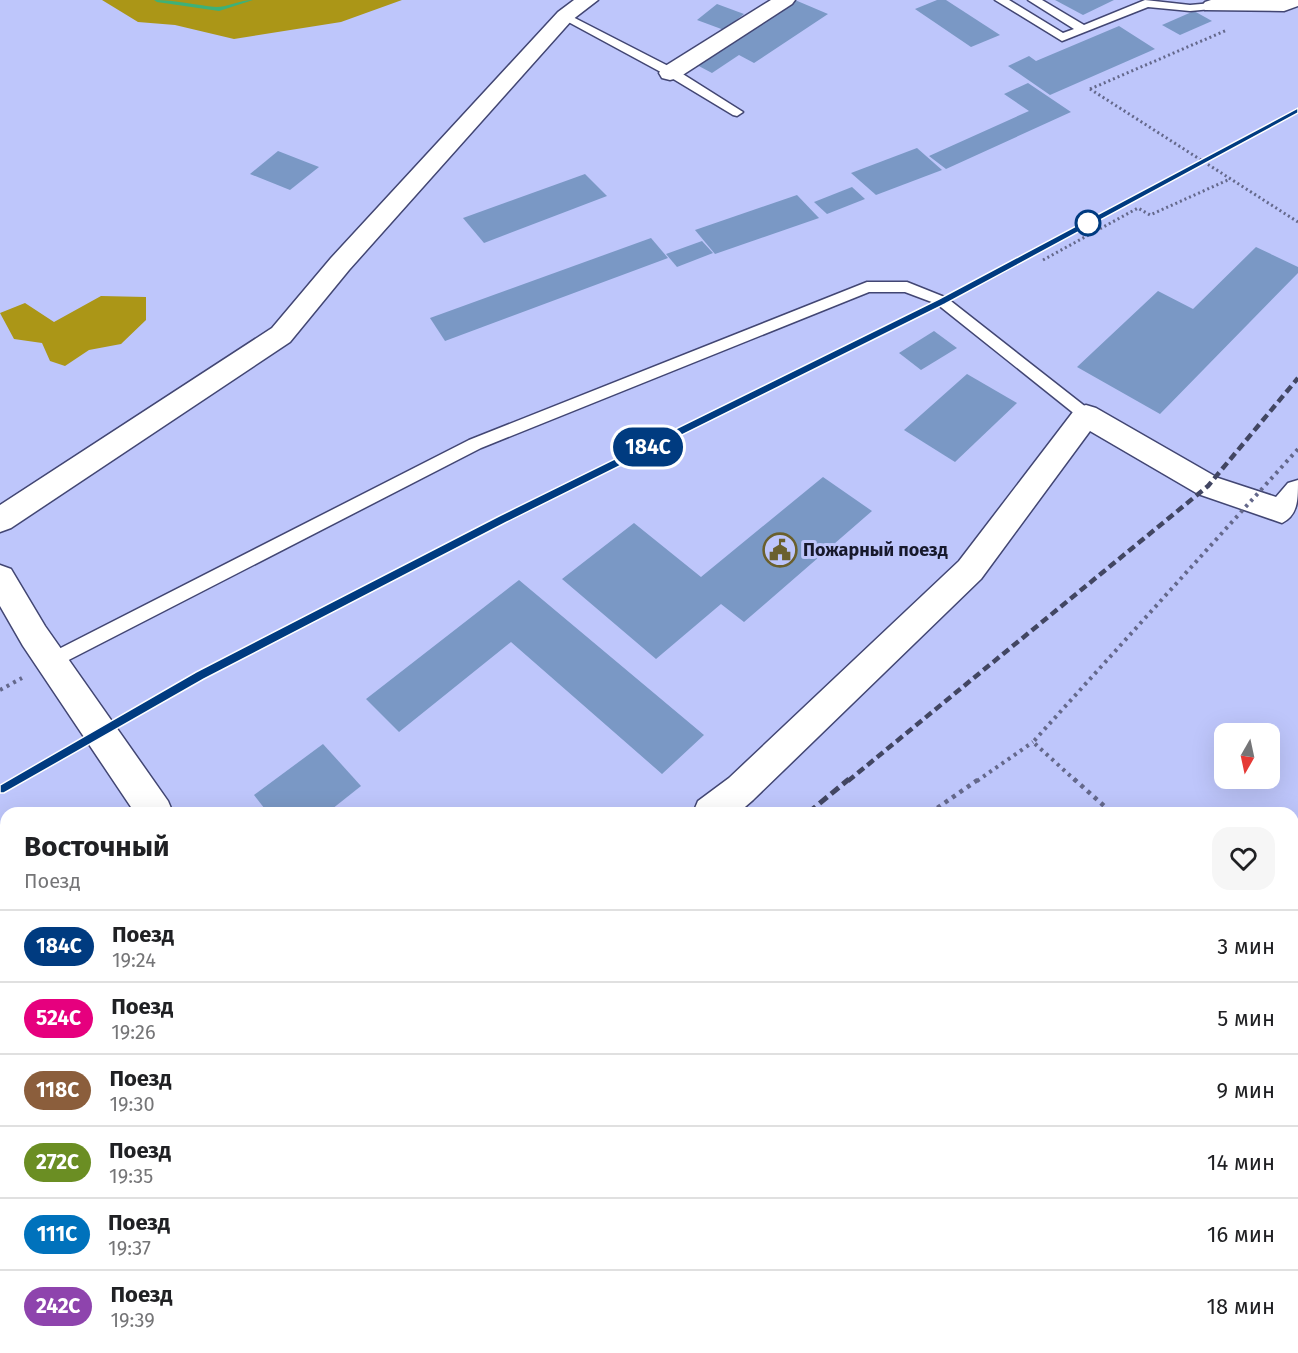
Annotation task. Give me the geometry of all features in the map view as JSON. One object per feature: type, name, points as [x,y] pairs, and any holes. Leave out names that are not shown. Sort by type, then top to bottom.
[{"type":"street","points":[[0,520],[281,335],[340,264],[565,16],[588,0]]},
{"type":"street","points":[[670,74],[785,0]]},
{"type":"street","points":[[1222,4],[1284,5],[1293,0]]},
{"type":"street","points":[[718,807],[741,789],[970,570],[1086,415],[1209,486],[1282,510],[1298,492]]},
{"type":"street","points":[[0,578],[34,636],[151,807]]},
{"type":"lane","points":[[1001,0],[1062,38],[1147,3],[1190,8],[1222,4]]},
{"type":"lane","points":[[1034,0],[1083,29]]},
{"type":"lane","points":[[565,16],[737,112]]},
{"type":"lane","points":[[51,661],[475,444],[867,287],[907,287],[942,302],[1086,415]]},
{"type":"path","points":[[1176,53],[1090,89],[1298,222]]},
{"type":"path","points":[[1043,260],[1138,208],[1150,215],[1230,179]]},
{"type":"path","points":[[939,807],[1033,742],[1298,449]]},
{"type":"path","points":[[1033,742],[1105,807]]},
{"type":"shaded area","points":[[102,0],[402,0],[341,22],[234,39],[175,25],[138,22]]},
{"type":"shaded area","points":[[101,296],[146,297],[146,320],[121,344],[89,350],[65,366],[50,361],[42,343],[14,339],[0,313],[25,303],[54,322]]},
{"type":"building","points":[[795,0],[828,14],[754,63],[739,55],[712,73],[693,63]]},
{"type":"building","points":[[937,0],[946,0],[1000,35],[971,47],[915,9]]},
{"type":"building","points":[[1055,0],[1114,0],[1083,15]]},
{"type":"building","points":[[717,4],[744,14],[724,30],[697,20]]},
{"type":"building","points":[[1194,11],[1212,21],[1180,35],[1162,25]]},
{"type":"building","points":[[1119,26],[1155,49],[1050,95],[1008,66],[1029,56],[1036,61]]},
{"type":"building","points":[[1028,83],[1071,112],[946,169],[929,156],[1029,111],[1004,94]]},
{"type":"building","points":[[917,148],[942,170],[876,195],[851,173]]},
{"type":"building","points":[[278,151],[319,167],[290,190],[250,174]]},
{"type":"building","points":[[585,174],[607,196],[484,243],[463,218]]},
{"type":"building","points":[[852,187],[865,199],[827,214],[814,202]]},
{"type":"building","points":[[797,195],[819,218],[715,254],[695,230]]},
{"type":"building","points":[[651,238],[668,258],[445,341],[430,318]]},
{"type":"building","points":[[702,241],[713,253],[677,267],[666,254]]},
{"type":"building","points":[[1256,247],[1298,267],[1298,273],[1160,414],[1077,367],[1158,291],[1193,309]]},
{"type":"building","points":[[934,331],[957,348],[921,370],[899,353]]},
{"type":"building","points":[[967,374],[1017,403],[955,462],[904,430]]},
{"type":"building","name":"Пожарный поезд","points":[[823,477],[872,511],[744,622],[721,604],[656,659],[562,579],[634,523],[701,577]]},
{"type":"building","points":[[519,580],[704,735],[662,774],[511,642],[399,732],[366,699]]},
{"type":"building","points":[[323,744],[361,786],[335,807],[263,807],[254,795]]},
{"type":"waterway","points":[[157,0],[219,9],[250,0]]},
{"type":"railway","points":[[864,340],[942,301],[1298,111]]},
{"type":"railway","points":[[15,781],[200,676],[503,519],[867,338]]},
{"type":"railway","points":[[848,781],[1208,486],[1298,378]]},
{"type":"railway","points":[[0,789],[17,779]]},
{"type":"railway","points":[[815,807],[849,779]]},
{"type":"train","name":"184С","points":[[0,789],[37,766],[200,676],[503,519],[942,302],[1298,111]]},
{"type":"place","name":"Пожарный поезд","points":[[780,550]]}]
